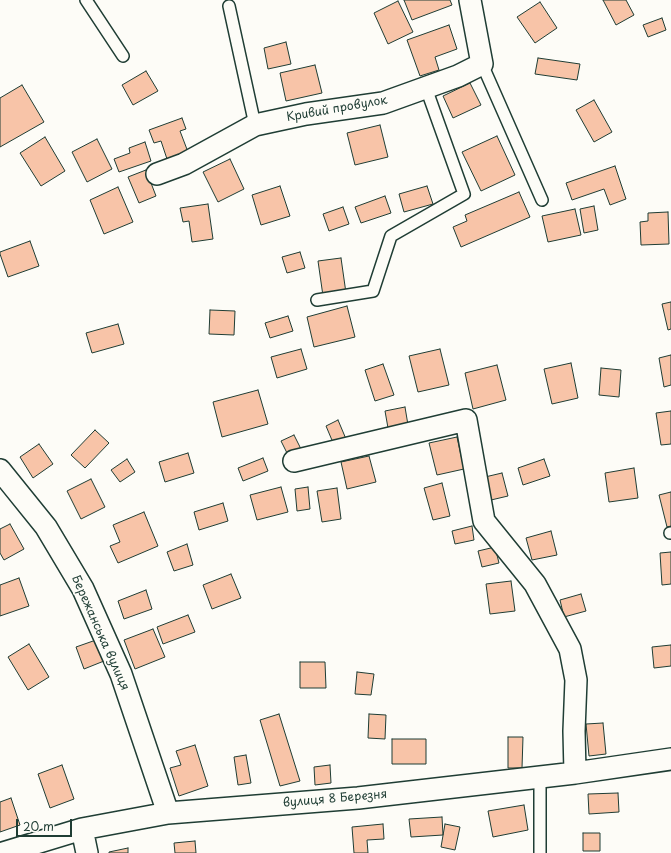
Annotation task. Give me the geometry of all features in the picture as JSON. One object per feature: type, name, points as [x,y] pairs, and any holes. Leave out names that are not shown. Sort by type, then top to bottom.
[{"type":"street","points":[[470,0],[482,64]]},
{"type":"street","name":"Кривий провулок","points":[[157,174],[184,164],[255,125],[306,114],[382,103],[458,76],[482,64]]},
{"type":"street","points":[[294,461],[466,420],[484,521],[535,584],[570,649],[576,680],[574,731],[575,773]]},
{"type":"street","name":"Бережанська вулиця","points":[[0,470],[46,527],[83,589],[120,674],[168,813]]},
{"type":"street","name":"вулиця 8 Березня","points":[[3,853],[82,829],[168,813],[358,798],[575,773],[671,760]]},
{"type":"street","points":[[82,829],[87,853]]},
{"type":"lane","points":[[86,0],[123,56]]},
{"type":"lane","points":[[229,6],[255,125]]},
{"type":"lane","points":[[482,64],[542,200]]},
{"type":"lane","points":[[317,300],[373,291],[391,236],[464,194],[426,88]]},
{"type":"lane","points":[[540,777],[540,853]]},
{"type":"building","points":[[404,0],[450,0],[452,5],[412,20]]},
{"type":"building","points":[[603,0],[626,0],[634,15],[616,25]]},
{"type":"building","points":[[398,1],[413,32],[388,44],[374,13]]},
{"type":"building","points":[[540,2],[557,28],[535,43],[517,17]]},
{"type":"building","points":[[662,18],[666,30],[648,37],[643,25]]},
{"type":"building","points":[[449,25],[457,49],[435,57],[439,70],[420,76],[407,40]]},
{"type":"building","points":[[286,42],[291,64],[268,69],[264,48]]},
{"type":"building","points":[[538,58],[580,64],[577,80],[535,74]]},
{"type":"building","points":[[315,65],[322,93],[286,101],[280,73]]},
{"type":"building","points":[[146,71],[158,91],[133,105],[122,85]]},
{"type":"building","points":[[470,83],[481,105],[453,118],[443,96]]},
{"type":"building","points":[[22,85],[44,122],[0,147],[0,98]]},
{"type":"building","points":[[594,100],[612,132],[594,142],[576,110]]},
{"type":"building","points":[[182,118],[186,129],[180,131],[188,152],[167,159],[161,141],[154,143],[149,130]]},
{"type":"building","points":[[380,125],[388,157],[355,165],[347,133]]},
{"type":"building","points":[[497,136],[515,175],[481,191],[462,152]]},
{"type":"building","points":[[45,137],[65,171],[41,186],[20,153]]},
{"type":"building","points":[[97,139],[112,169],[87,182],[72,152]]},
{"type":"building","points":[[145,142],[151,161],[119,172],[114,159],[130,153],[129,148]]},
{"type":"building","points":[[230,159],[244,189],[218,202],[203,172]]},
{"type":"building","points":[[615,166],[626,199],[610,205],[604,189],[572,200],[566,183]]},
{"type":"building","points":[[146,170],[156,196],[139,203],[128,177]]},
{"type":"building","points":[[280,186],[290,216],[261,225],[252,195]]},
{"type":"building","points":[[427,186],[433,204],[404,212],[399,194]]},
{"type":"building","points":[[118,187],[133,222],[104,234],[90,200]]},
{"type":"building","points":[[519,192],[530,217],[461,247],[453,227],[467,221],[465,215]]},
{"type":"building","points":[[385,196],[391,213],[361,223],[355,207]]},
{"type":"building","points":[[208,204],[213,239],[192,242],[189,221],[183,222],[180,208]]},
{"type":"building","points":[[594,206],[598,230],[584,233],[580,209]]},
{"type":"building","points":[[343,207],[349,224],[329,231],[323,214]]},
{"type":"building","points":[[575,209],[581,235],[548,242],[542,216]]},
{"type":"building","points":[[668,212],[669,244],[641,245],[640,222],[648,221],[648,213]]},
{"type":"building","points":[[30,241],[39,266],[8,277],[0,252]]},
{"type":"building","points":[[300,252],[305,268],[287,273],[282,257]]},
{"type":"building","points":[[341,258],[346,293],[323,296],[318,261]]},
{"type":"building","points":[[671,302],[671,329],[668,330],[662,304]]},
{"type":"building","points":[[347,306],[355,337],[314,347],[307,317]]},
{"type":"building","points":[[210,310],[235,311],[234,335],[209,334]]},
{"type":"building","points":[[288,316],[293,331],[270,338],[265,323]]},
{"type":"building","points":[[118,324],[124,344],[92,353],[86,333]]},
{"type":"building","points":[[301,349],[307,369],[277,378],[271,357]]},
{"type":"building","points":[[440,349],[449,385],[418,392],[409,356]]},
{"type":"building","points":[[671,355],[671,385],[664,387],[659,358]]},
{"type":"building","points":[[571,363],[578,398],[552,404],[544,369]]},
{"type":"building","points":[[383,364],[394,395],[375,401],[365,370]]},
{"type":"building","points":[[497,365],[506,400],[473,409],[465,373]]},
{"type":"building","points":[[601,368],[621,370],[619,397],[599,395]]},
{"type":"building","points":[[258,390],[268,424],[222,437],[213,402]]},
{"type":"building","points":[[405,407],[408,425],[388,428],[385,411]]},
{"type":"building","points":[[671,411],[671,444],[661,445],[656,413]]},
{"type":"building","points":[[338,420],[346,439],[334,445],[326,426]]},
{"type":"building","points":[[95,430],[109,443],[85,468],[71,455]]},
{"type":"building","points":[[294,435],[302,451],[289,457],[281,441]]},
{"type":"building","points":[[457,437],[464,469],[437,475],[429,443]]},
{"type":"building","points":[[39,444],[53,464],[33,478],[20,457]]},
{"type":"building","points":[[188,453],[194,473],[165,482],[159,462]]},
{"type":"building","points":[[369,456],[376,482],[347,489],[341,462]]},
{"type":"building","points":[[263,458],[268,471],[243,481],[238,468]]},
{"type":"building","points":[[127,459],[135,472],[120,482],[111,470]]},
{"type":"building","points":[[544,459],[550,476],[523,485],[518,468]]},
{"type":"building","points":[[634,468],[638,498],[609,502],[605,473]]},
{"type":"building","points":[[502,473],[508,496],[491,500],[485,477]]},
{"type":"building","points":[[91,479],[105,507],[81,519],[67,491]]},
{"type":"building","points":[[442,483],[450,516],[433,520],[424,488]]},
{"type":"building","points":[[281,487],[288,512],[257,520],[250,495]]},
{"type":"building","points":[[308,487],[310,509],[297,511],[295,489]]},
{"type":"building","points":[[337,488],[341,519],[322,522],[317,491]]},
{"type":"building","points":[[671,492],[671,526],[667,527],[659,495]]},
{"type":"building","points":[[223,503],[228,521],[199,530],[194,512]]},
{"type":"building","points":[[144,512],[158,546],[118,563],[110,546],[120,542],[113,525]]},
{"type":"building","points":[[10,524],[24,549],[4,560],[0,553],[0,529]]},
{"type":"building","points":[[472,526],[474,540],[455,544],[452,531]]},
{"type":"building","points":[[551,531],[557,555],[532,560],[526,538]]},
{"type":"building","points":[[187,544],[193,565],[174,571],[167,552]]},
{"type":"building","points":[[495,547],[499,563],[482,567],[478,551]]},
{"type":"building","points":[[671,552],[671,584],[662,585],[660,553]]},
{"type":"building","points":[[231,574],[241,598],[212,609],[203,585]]},
{"type":"building","points":[[19,578],[29,606],[0,616],[0,585]]},
{"type":"building","points":[[511,581],[515,611],[490,614],[486,584]]},
{"type":"building","points":[[146,590],[152,609],[124,619],[118,601]]},
{"type":"building","points":[[581,594],[586,611],[564,617],[560,600]]},
{"type":"building","points":[[188,615],[195,632],[163,644],[157,627]]},
{"type":"building","points":[[153,629],[165,657],[135,669],[124,640]]},
{"type":"building","points":[[96,640],[104,661],[84,669],[76,647]]},
{"type":"building","points":[[29,644],[49,677],[28,690],[8,657]]},
{"type":"building","points":[[671,645],[671,666],[654,668],[652,647]]},
{"type":"building","points":[[300,662],[325,662],[326,688],[300,688]]},
{"type":"building","points":[[357,672],[374,674],[371,695],[355,694]]},
{"type":"building","points":[[279,714],[300,781],[280,786],[260,720]]},
{"type":"building","points":[[369,714],[386,715],[385,739],[368,738]]},
{"type":"building","points":[[603,723],[606,754],[589,756],[586,724]]},
{"type":"building","points":[[508,737],[523,737],[522,768],[508,768]]},
{"type":"building","points":[[392,739],[426,739],[426,764],[392,764]]},
{"type":"building","points":[[195,745],[208,786],[179,796],[170,768],[181,765],[176,751]]},
{"type":"building","points":[[246,755],[251,783],[238,785],[234,757]]},
{"type":"building","points":[[62,765],[74,799],[50,808],[38,774]]},
{"type":"building","points":[[330,765],[331,783],[315,785],[314,767]]},
{"type":"building","points":[[618,793],[619,812],[589,814],[588,794]]},
{"type":"building","points":[[11,798],[20,825],[0,832],[0,802]]},
{"type":"building","points":[[524,805],[528,830],[493,837],[488,811]]},
{"type":"building","points":[[442,817],[443,835],[411,837],[409,819]]},
{"type":"building","points":[[383,824],[384,839],[367,840],[368,853],[354,853],[352,827]]},
{"type":"building","points":[[445,824],[460,827],[455,850],[441,847]]},
{"type":"building","points":[[583,833],[600,833],[600,851],[583,851]]},
{"type":"building","points":[[195,841],[196,853],[175,853],[174,843]]},
{"type":"building","points":[[128,848],[128,853],[109,853],[109,852]]}]
